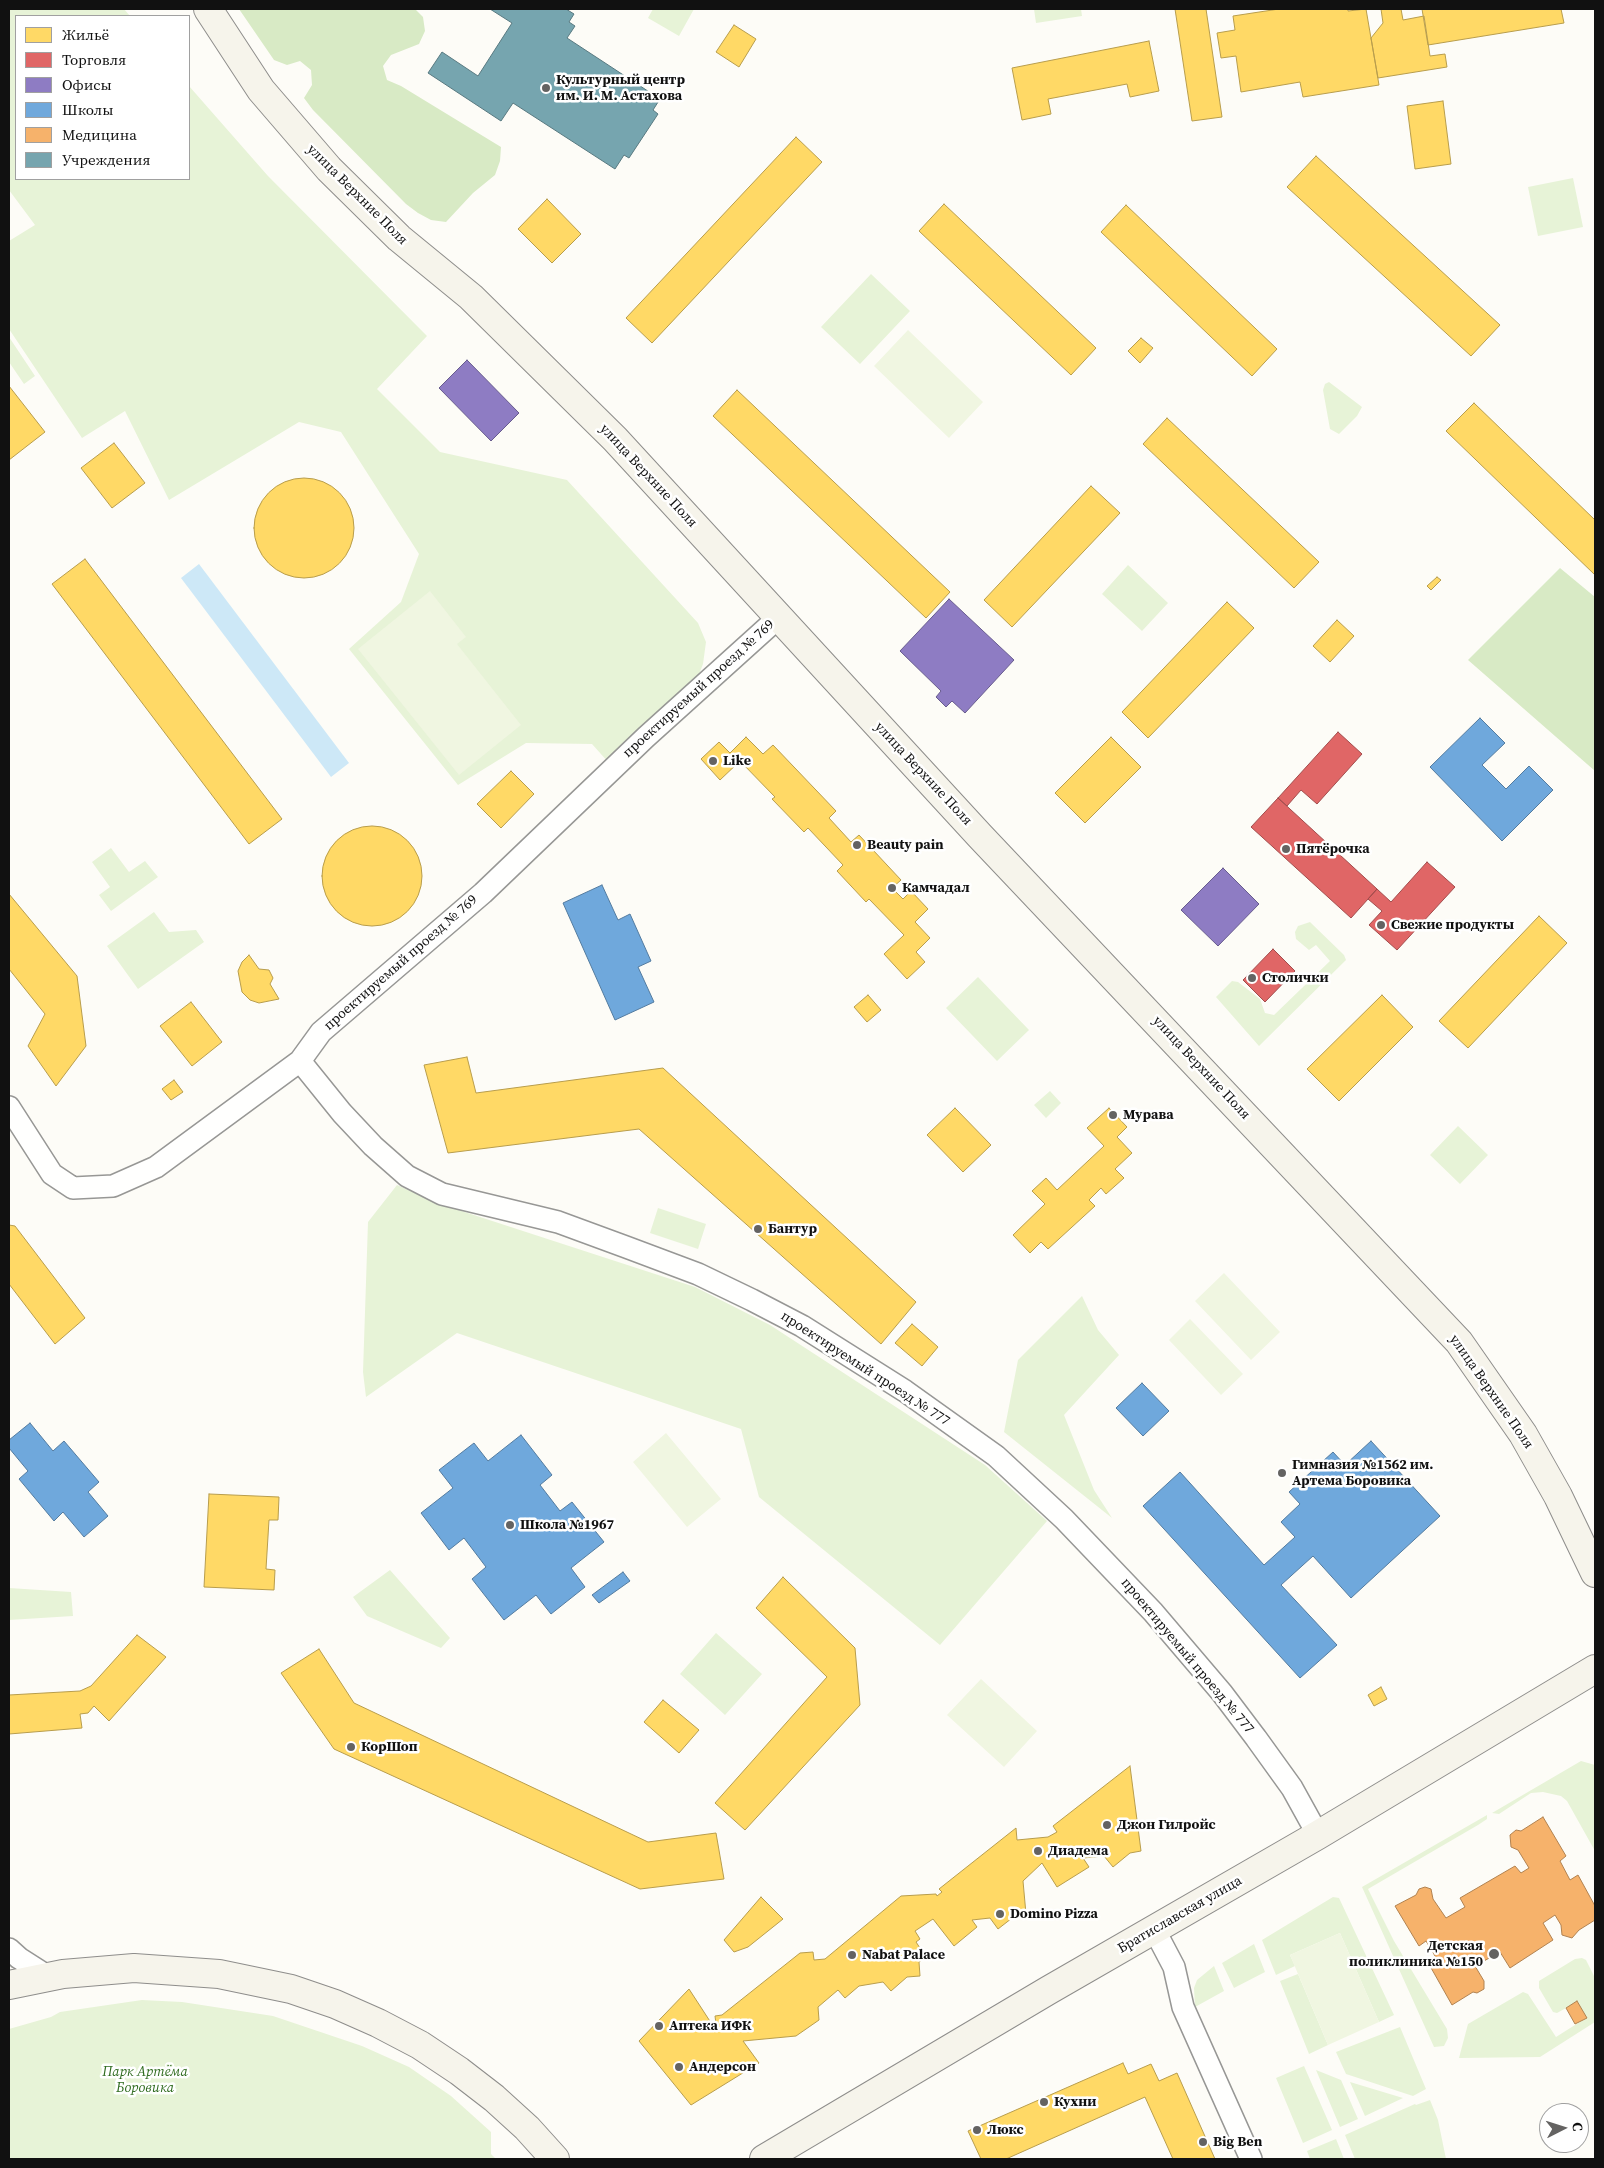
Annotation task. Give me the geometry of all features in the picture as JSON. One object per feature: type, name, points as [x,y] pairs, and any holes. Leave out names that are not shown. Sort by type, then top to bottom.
[{"type":"main road","name":"улица Верхние Поля","points":[[208,9],[228,43],[261,90],[329,169],[399,238],[471,297],[615,439],[980,836],[1459,1342],[1523,1434],[1558,1496],[1595,1573]]},
{"type":"main road","name":"Братиславская улица","points":[[764,2159],[927,2061],[1318,1835],[1595,1669]]},
{"type":"main road","points":[[9,1978],[103,1970],[166,1969],[219,1974],[291,1989],[335,2004],[395,2032],[459,2071],[507,2110],[555,2158]]},
{"type":"main road","points":[[9,1985],[63,1974],[103,1970]]},
{"type":"street","name":"проектируемый проезд № 769","points":[[9,1107],[52,1174],[73,1188],[113,1186],[156,1167],[300,1061],[321,1032],[483,893],[646,737],[779,617]]},
{"type":"street","name":"проектируемый проезд № 777","points":[[300,1061],[342,1113],[373,1146],[408,1176],[442,1194],[558,1222],[698,1274],[802,1326],[906,1391],[996,1456],[1064,1519],[1154,1612],[1222,1693],[1256,1738],[1292,1788],[1318,1835]]},
{"type":"street","points":[[1154,1930],[1174,1967],[1182,2007],[1251,2159]]},
{"type":"street","points":[[9,1949],[19,1958],[44,1974]]},
{"type":"green space","points":[[9,9],[124,9],[129,15],[15,15],[15,180],[190,180],[190,87],[268,176],[427,336],[377,389],[440,452],[567,480],[698,623],[706,642],[703,664],[694,687],[609,763],[592,744],[526,743],[458,785],[349,649],[401,602],[419,554],[341,432],[299,422],[169,500],[125,411],[82,438],[9,329],[9,241],[35,225],[9,190]]},
{"type":"green space","points":[[239,9],[415,9],[423,17],[425,31],[419,44],[391,55],[383,66],[387,80],[401,86],[501,147],[500,161],[495,175],[473,193],[446,222],[431,220],[418,213],[406,204],[313,110],[304,98],[312,85],[311,70],[300,61],[287,65],[274,60]]},
{"type":"green space","points":[[653,9],[694,9],[679,36],[648,18]]},
{"type":"green space","points":[[1034,9],[1081,9],[1082,16],[1036,23]]},
{"type":"green space","points":[[1573,178],[1583,227],[1538,236],[1528,187]]},
{"type":"green space","points":[[871,274],[910,311],[860,364],[821,327]]},
{"type":"green space","points":[[908,330],[983,402],[949,438],[874,366]]},
{"type":"green space","points":[[9,337],[35,376],[24,384],[9,362]]},
{"type":"green space","points":[[1329,382],[1362,407],[1357,416],[1339,434],[1330,429],[1323,390],[1325,384]]},
{"type":"green space","points":[[1128,565],[1168,603],[1142,631],[1102,594]]},
{"type":"green space","points":[[1560,568],[1595,597],[1595,771],[1468,660]]},
{"type":"green space","points":[[430,591],[466,637],[457,644],[521,725],[459,775],[358,649]]},
{"type":"green space","points":[[111,848],[129,872],[145,861],[158,877],[111,911],[99,895],[110,887],[92,862]]},
{"type":"green space","points":[[154,912],[169,932],[196,930],[204,942],[138,989],[107,946]]},
{"type":"green space","points":[[1310,922],[1344,955],[1346,960],[1259,1046],[1216,997],[1232,981],[1238,982],[1260,999],[1265,1013],[1274,1015],[1330,961],[1316,945],[1309,950],[1296,939],[1295,932],[1298,926]]},
{"type":"green space","points":[[978,977],[1029,1030],[997,1061],[946,1008]]},
{"type":"green space","points":[[1050,1091],[1061,1103],[1046,1118],[1034,1105]]},
{"type":"green space","points":[[1458,1126],[1488,1155],[1460,1184],[1430,1155]]},
{"type":"green space","points":[[397,1185],[437,1203],[695,1287],[770,1325],[985,1465],[1047,1521],[940,1645],[759,1497],[741,1429],[457,1333],[366,1397],[363,1372],[368,1222]]},
{"type":"green space","points":[[658,1208],[706,1224],[698,1249],[650,1233]]},
{"type":"green space","points":[[1224,1273],[1280,1332],[1251,1360],[1195,1301]]},
{"type":"green space","points":[[1082,1296],[1098,1330],[1119,1355],[1064,1415],[1094,1490],[1112,1518],[1004,1432],[1018,1360]]},
{"type":"green space","points":[[1190,1319],[1243,1374],[1221,1395],[1169,1340]]},
{"type":"green space","points":[[666,1433],[721,1499],[687,1527],[633,1462]]},
{"type":"green space","points":[[390,1570],[450,1638],[441,1648],[367,1616],[353,1597]]},
{"type":"green space","points":[[9,1588],[71,1592],[73,1616],[9,1620]]},
{"type":"green space","points":[[716,1633],[762,1674],[725,1715],[680,1674]]},
{"type":"green space","points":[[981,1679],[1037,1731],[1004,1767],[947,1715]]},
{"type":"green space","points":[[1581,1761],[1595,1765],[1595,1851],[1567,1801],[1561,1796],[1543,1792],[1531,1793],[1499,1814],[1492,1813]]},
{"type":"green space","points":[[1487,1815],[1487,1819],[1478,1825],[1368,1889],[1394,1941],[1447,2029],[1448,2038],[1444,2046],[1434,2047],[1362,1887]]},
{"type":"green space","points":[[1333,1897],[1339,1898],[1394,2015],[1379,2022],[1340,1933],[1290,1955],[1295,1966],[1276,1975],[1262,1940]]},
{"type":"green space","points":[[1340,1933],[1379,2022],[1328,2045],[1290,1955]]},
{"type":"green space","points":[[1254,1944],[1265,1972],[1234,1988],[1222,1963]]},
{"type":"green space","points":[[1582,1958],[1586,1960],[1595,1978],[1595,2022],[1540,2057],[1459,2058],[1468,2024],[1523,1992],[1528,1994],[1556,2037],[1586,2018],[1577,2002],[1557,2013],[1553,2012],[1539,1988],[1539,1981],[1575,1959]]},
{"type":"green space","points":[[1214,1966],[1224,1991],[1195,2007],[1194,1988],[1197,1980]]},
{"type":"green space","points":[[1298,1974],[1328,2045],[1309,2054],[1280,1981]]},
{"type":"green space","name":"Парк Артёма Боровика","points":[[142,2000],[182,2002],[273,2016],[362,2046],[409,2067],[451,2096],[491,2132],[491,2154],[496,2159],[9,2159],[9,2029],[51,2017],[60,2012]]},
{"type":"green space","points":[[1400,2027],[1426,2089],[1413,2096],[1346,2074],[1336,2052]]},
{"type":"green space","points":[[1304,2066],[1332,2130],[1303,2143],[1276,2078]]},
{"type":"green space","points":[[1316,2070],[1341,2080],[1358,2119],[1340,2127]]},
{"type":"green space","points":[[1350,2082],[1403,2098],[1365,2116]]},
{"type":"green space","points":[[1430,2100],[1438,2120],[1446,2159],[1355,2159],[1345,2135],[1415,2104]]},
{"type":"green space","points":[[1336,2139],[1344,2159],[1310,2159],[1307,2151]]},
{"type":"water","points":[[199,564],[349,763],[331,777],[181,578]]},
{"type":"building: Жильё","points":[[1175,9],[1206,9],[1222,117],[1192,121]]},
{"type":"building: Жильё","points":[[1279,9],[1348,9],[1348,11],[1366,9],[1379,85],[1303,97],[1300,82],[1241,92],[1236,56],[1221,58],[1217,33],[1235,30],[1233,16]]},
{"type":"building: Жильё","points":[[1381,9],[1401,9],[1403,20],[1424,16],[1430,56],[1445,54],[1447,67],[1378,78],[1371,38],[1383,23]]},
{"type":"building: Жильё","points":[[1422,9],[1561,9],[1564,23],[1428,45]]},
{"type":"building: Жильё","points":[[734,25],[756,39],[739,67],[716,52]]},
{"type":"building: Жильё","points":[[1149,41],[1159,91],[1130,97],[1127,84],[1048,99],[1051,114],[1022,120],[1012,68]]},
{"type":"building: Жильё","points":[[1443,101],[1451,164],[1415,169],[1407,106]]},
{"type":"building: Жильё","points":[[796,137],[822,162],[652,343],[626,318]]},
{"type":"building: Жильё","points":[[1316,156],[1500,325],[1471,356],[1287,187]]},
{"type":"building: Жильё","points":[[547,199],[581,234],[552,263],[518,229]]},
{"type":"building: Жильё","points":[[944,204],[1096,348],[1071,375],[919,231]]},
{"type":"building: Жильё","points":[[1126,205],[1277,349],[1252,376],[1101,232]]},
{"type":"building: Жильё","points":[[1141,338],[1153,348],[1140,363],[1128,351]]},
{"type":"building: Жильё","points":[[9,386],[45,432],[9,460]]},
{"type":"building: Жильё","points":[[737,390],[950,592],[926,618],[713,416]]},
{"type":"building: Жильё","points":[[1474,403],[1595,520],[1595,575],[1446,431]]},
{"type":"building: Жильё","points":[[1167,418],[1319,562],[1294,588],[1143,444]]},
{"type":"building: Жильё","points":[[114,443],[145,483],[112,508],[81,468]]},
{"type":"building: Жильё","points":[[304,478],[323,482],[339,493],[350,509],[354,528],[350,547],[339,563],[323,574],[304,578],[285,574],[269,563],[258,547],[254,528],[258,509],[269,493],[285,482]]},
{"type":"building: Жильё","points":[[1091,486],[1120,513],[1012,627],[984,600]]},
{"type":"building: Жильё","points":[[85,559],[282,819],[249,844],[52,584]]},
{"type":"building: Жильё","points":[[1437,577],[1441,580],[1431,590],[1427,586]]},
{"type":"building: Жильё","points":[[1227,602],[1254,628],[1148,738],[1122,712]]},
{"type":"building: Жильё","points":[[1337,620],[1354,636],[1330,662],[1313,646]]},
{"type":"building: Жильё","points":[[746,737],[763,754],[773,745],[836,811],[829,818],[851,842],[859,835],[901,880],[892,888],[903,899],[911,891],[928,909],[915,922],[930,938],[916,952],[925,962],[907,979],[884,954],[904,935],[869,899],[866,902],[837,871],[843,865],[808,828],[804,832],[772,799],[775,797],[740,761],[720,780],[701,759],[719,742],[730,753]]},
{"type":"building: Жильё","points":[[1111,737],[1141,767],[1085,823],[1055,793]]},
{"type":"building: Жильё","points":[[511,771],[534,794],[501,828],[477,804]]},
{"type":"building: Жильё","points":[[372,826],[391,830],[407,841],[418,857],[422,876],[418,895],[407,911],[391,922],[372,926],[353,922],[337,911],[326,895],[322,876],[326,857],[337,841],[353,830]]},
{"type":"building: Жильё","points":[[9,894],[77,976],[86,1046],[56,1086],[28,1046],[45,1014],[9,969]]},
{"type":"building: Жильё","points":[[1539,916],[1567,943],[1468,1048],[1439,1021]]},
{"type":"building: Жильё","points":[[249,955],[259,969],[269,970],[273,978],[270,984],[279,999],[259,1003],[250,1000],[242,992],[238,971],[242,962]]},
{"type":"building: Жильё","points":[[868,995],[881,1010],[867,1022],[854,1007]]},
{"type":"building: Жильё","points":[[1382,995],[1413,1027],[1339,1101],[1307,1069]]},
{"type":"building: Жильё","points":[[191,1002],[222,1042],[192,1066],[160,1026]]},
{"type":"building: Жильё","points":[[467,1057],[476,1093],[663,1068],[916,1302],[881,1344],[639,1129],[448,1153],[424,1065]]},
{"type":"building: Жильё","points":[[174,1080],[183,1092],[171,1100],[162,1089]]},
{"type":"building: Жильё","points":[[955,1108],[991,1145],[963,1172],[927,1135]]},
{"type":"building: Жильё","points":[[1109,1108],[1127,1127],[1117,1137],[1132,1153],[1115,1169],[1124,1178],[1106,1194],[1101,1188],[1089,1200],[1095,1206],[1048,1249],[1041,1242],[1030,1253],[1013,1235],[1045,1204],[1032,1191],[1046,1178],[1057,1190],[1104,1146],[1087,1128]]},
{"type":"building: Жильё","points":[[9,1225],[15,1226],[85,1318],[55,1344],[9,1284]]},
{"type":"building: Жильё","points":[[912,1324],[938,1347],[922,1366],[895,1343]]},
{"type":"building: Жильё","points":[[209,1494],[279,1497],[278,1520],[269,1520],[266,1569],[275,1570],[274,1590],[204,1587]]},
{"type":"building: Жильё","points":[[783,1577],[855,1648],[860,1705],[745,1830],[715,1803],[827,1677],[756,1608]]},
{"type":"building: Жильё","points":[[137,1635],[166,1657],[109,1721],[94,1706],[88,1713],[80,1714],[82,1728],[9,1734],[9,1695],[80,1691],[91,1686]]},
{"type":"building: Жильё","points":[[319,1649],[354,1703],[648,1842],[716,1833],[724,1879],[640,1889],[334,1749],[281,1673]]},
{"type":"building: Жильё","points":[[1381,1687],[1387,1699],[1374,1706],[1368,1695]]},
{"type":"building: Жильё","points":[[663,1700],[699,1730],[679,1753],[644,1722]]},
{"type":"building: Жильё","points":[[1130,1766],[1141,1851],[1130,1853],[1113,1867],[1104,1856],[1083,1858],[1089,1867],[1057,1887],[1042,1863],[1023,1881],[1026,1914],[1016,1915],[998,1929],[990,1918],[972,1920],[977,1927],[954,1946],[933,1919],[915,1931],[920,1939],[916,1942],[926,1957],[919,1962],[920,1976],[907,1977],[891,1991],[883,1982],[859,1986],[845,1998],[838,1990],[818,2007],[819,2020],[796,2036],[743,2041],[759,2063],[691,2105],[639,2041],[689,1989],[717,2032],[715,2016],[722,2015],[800,1953],[813,1952],[814,1960],[825,1959],[901,1896],[936,1894],[937,1896],[942,1892],[939,1889],[1016,1828],[1017,1840],[1048,1837],[1057,1832],[1053,1826]]},
{"type":"building: Жильё","points":[[761,1897],[783,1919],[748,1947],[734,1952],[724,1940]]},
{"type":"building: Жильё","points":[[1123,2063],[1128,2074],[1151,2064],[1159,2081],[1177,2073],[1215,2159],[1173,2159],[1145,2097],[1006,2159],[981,2159],[968,2131]]},
{"type":"building: Торговля","points":[[1338,732],[1362,754],[1317,804],[1301,790],[1287,806],[1278,798]]},
{"type":"building: Торговля","points":[[1278,798],[1377,889],[1351,918],[1251,827]]},
{"type":"building: Торговля","points":[[1427,862],[1455,887],[1397,950],[1369,925],[1382,911],[1368,899],[1377,889],[1391,902]]},
{"type":"building: Торговля","points":[[1273,949],[1295,971],[1265,1002],[1243,980]]},
{"type":"building: Офисы","points":[[467,360],[519,413],[491,441],[439,388]]},
{"type":"building: Офисы","points":[[949,599],[1014,660],[965,713],[952,701],[946,707],[936,697],[941,691],[900,651]]},
{"type":"building: Офисы","points":[[1223,868],[1259,904],[1218,946],[1181,910]]},
{"type":"building: Школы","points":[[1480,718],[1505,743],[1482,765],[1506,789],[1529,766],[1553,790],[1502,841],[1430,767]]},
{"type":"building: Школы","points":[[602,885],[618,920],[630,914],[651,961],[638,967],[654,1002],[615,1020],[563,903]]},
{"type":"building: Школы","points":[[1142,1383],[1169,1411],[1143,1436],[1116,1408]]},
{"type":"building: Школы","points":[[30,1423],[53,1451],[64,1441],[99,1482],[88,1492],[108,1516],[84,1537],[63,1512],[54,1521],[19,1479],[28,1471],[9,1448],[9,1440]]},
{"type":"building: Школы","name":"Школа №1967","points":[[521,1435],[552,1475],[540,1485],[560,1511],[572,1502],[604,1542],[571,1568],[585,1587],[551,1614],[536,1595],[504,1620],[472,1579],[486,1567],[464,1538],[449,1550],[421,1513],[453,1488],[439,1470],[474,1443],[488,1461]]},
{"type":"building: Школы","points":[[1371,1441],[1440,1516],[1351,1598],[1313,1556],[1281,1585],[1337,1645],[1300,1678],[1143,1506],[1180,1472],[1264,1565],[1295,1537],[1281,1522],[1300,1504],[1289,1492],[1333,1452],[1345,1465]]},
{"type":"building: Школы","points":[[623,1572],[630,1581],[599,1603],[592,1595]]},
{"type":"building: Медицина","points":[[1543,1817],[1566,1856],[1560,1861],[1570,1880],[1578,1875],[1595,1906],[1595,1920],[1579,1930],[1572,1938],[1562,1935],[1561,1925],[1555,1915],[1543,1923],[1553,1940],[1510,1968],[1500,1952],[1475,1966],[1484,1981],[1484,1989],[1477,1993],[1473,1992],[1452,2005],[1430,1966],[1438,1961],[1426,1941],[1419,1946],[1395,1906],[1416,1895],[1419,1889],[1425,1887],[1431,1889],[1433,1899],[1446,1918],[1465,1907],[1460,1898],[1515,1866],[1521,1873],[1529,1868],[1518,1850],[1511,1847],[1510,1835],[1516,1830],[1521,1831]]},
{"type":"building: Медицина","points":[[1577,2001],[1587,2018],[1575,2024],[1566,2008]]},
{"type":"building: Учреждения","name":"Культурный центр им. И. М. Астахова","points":[[490,9],[566,9],[574,14],[569,22],[575,26],[567,38],[660,99],[653,110],[658,114],[629,158],[624,155],[615,169],[513,103],[501,121],[428,73],[442,52],[478,76],[512,23]]},
{"type":"place","name":"Культурный центр им. И. М. Астахова","points":[[546,88]]},
{"type":"place","name":"Like","points":[[713,761]]},
{"type":"place","name":"Beauty pain","points":[[857,845]]},
{"type":"place","name":"Пятёрочка","points":[[1286,849]]},
{"type":"place","name":"Камчадал","points":[[892,888]]},
{"type":"place","name":"Свежие продукты","points":[[1381,925]]},
{"type":"place","name":"Столички","points":[[1252,978]]},
{"type":"place","name":"Мурава","points":[[1113,1115]]},
{"type":"place","name":"Бантур","points":[[758,1229]]},
{"type":"place","name":"Гимназия №1562 им. Артема Боровика","points":[[1282,1473]]},
{"type":"place","name":"Школа №1967","points":[[510,1525]]},
{"type":"place","name":"КорШоп","points":[[351,1747]]},
{"type":"place","name":"Джон Гилройс","points":[[1107,1825]]},
{"type":"place","name":"Диадема","points":[[1038,1851]]},
{"type":"place","name":"Domino Pizza","points":[[1000,1914]]},
{"type":"place","name":"Детская поликлиника №150","points":[[1494,1954]]},
{"type":"place","name":"Nabat Palace","points":[[852,1955]]},
{"type":"place","name":"Аптека ИФК","points":[[659,2026]]},
{"type":"place","name":"Андерсон","points":[[679,2067]]},
{"type":"place","name":"Кухни","points":[[1044,2102]]},
{"type":"place","name":"Люкс","points":[[977,2130]]},
{"type":"place","name":"Big Ben","points":[[1203,2142]]}]
